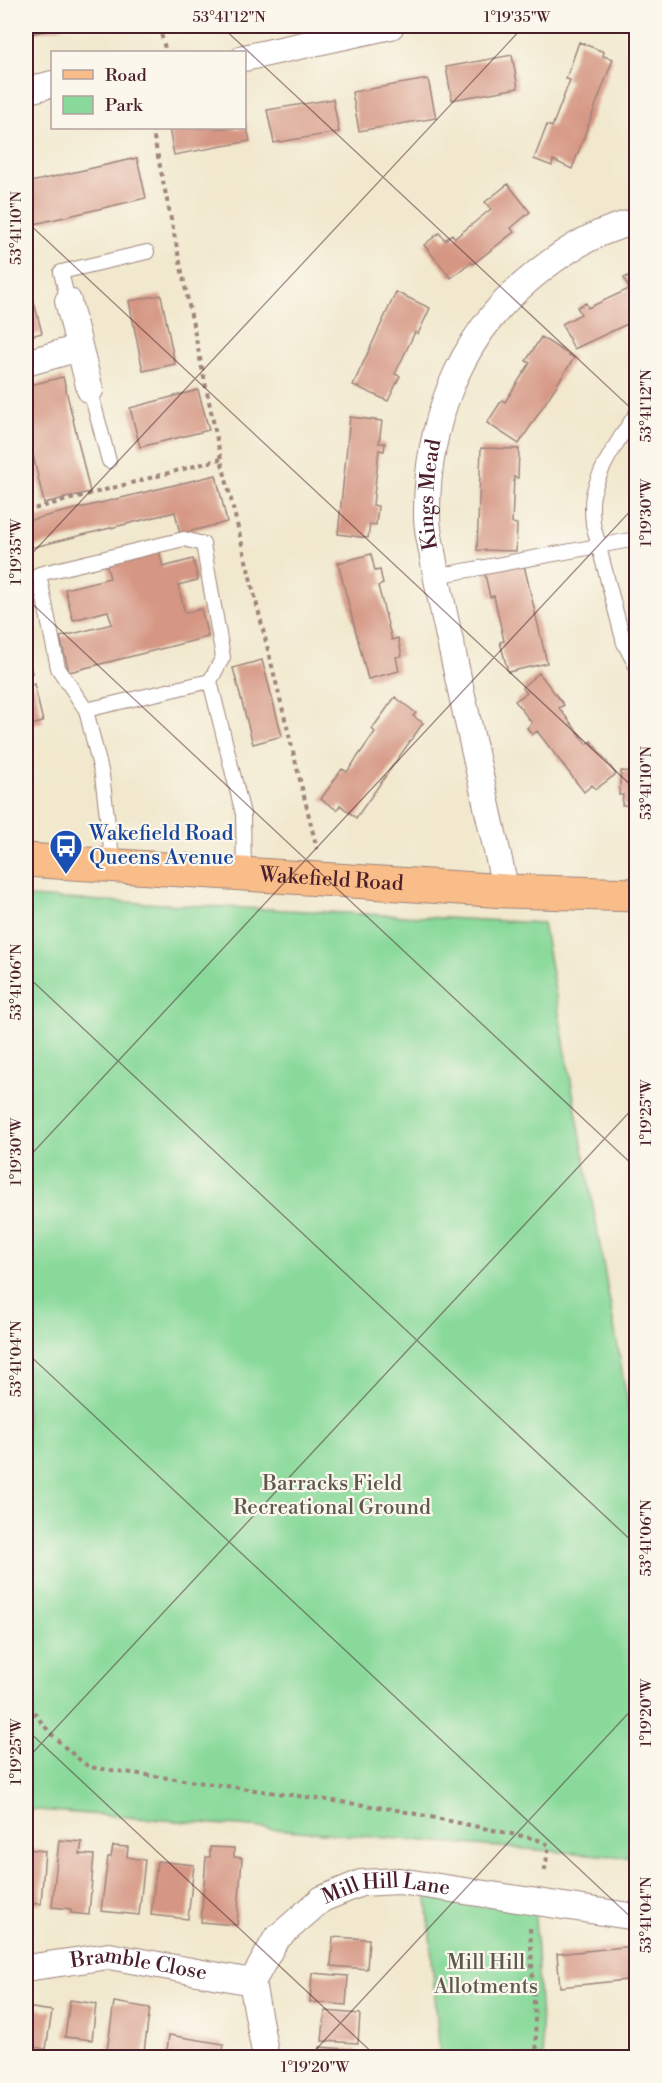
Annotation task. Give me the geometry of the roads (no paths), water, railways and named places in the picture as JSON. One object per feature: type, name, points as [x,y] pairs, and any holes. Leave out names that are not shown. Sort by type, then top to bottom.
[{"type":"main road","name":"Wakefield Road","points":[[26,860],[506,891],[636,895]]},
{"type":"street","points":[[246,57],[356,29],[391,26]]},
{"type":"street","points":[[26,91],[51,84]]},
{"type":"street","name":"Kings Mead","points":[[506,891],[436,576],[427,519],[429,465],[441,409],[469,348],[490,317],[514,292],[547,264],[585,240],[621,225],[636,222]]},
{"type":"street","points":[[68,301],[90,390]]},
{"type":"street","points":[[26,363],[79,348]]},
{"type":"street","name":"Mill Hill Lane","points":[[252,1982],[276,1939],[322,1899],[361,1883],[399,1881],[636,1917]]},
{"type":"street","name":"Bramble Close","points":[[26,1968],[109,1956],[252,1982]]},
{"type":"street","points":[[252,1982],[266,2058]]},
{"type":"lane","points":[[68,301],[61,272],[147,252]]},
{"type":"lane","points":[[90,390],[109,461]]},
{"type":"lane","points":[[636,414],[622,433],[593,494],[593,524],[624,643],[636,666]]},
{"type":"lane","points":[[113,866],[102,775],[86,710],[58,668],[39,574],[184,539],[203,544],[223,657],[210,681],[243,814],[244,874]]},
{"type":"lane","points":[[436,576],[636,539]]},
{"type":"lane","points":[[86,710],[210,681]]},
{"type":"place","name":"Wakefield Road Queens Avenue","points":[[66,875]]},
{"type":"park label","name":"Barracks Field Recreational Ground","points":[[332,1496]]},
{"type":"park label","name":"Mill Hill Allotments","points":[[486,1975]]}]
